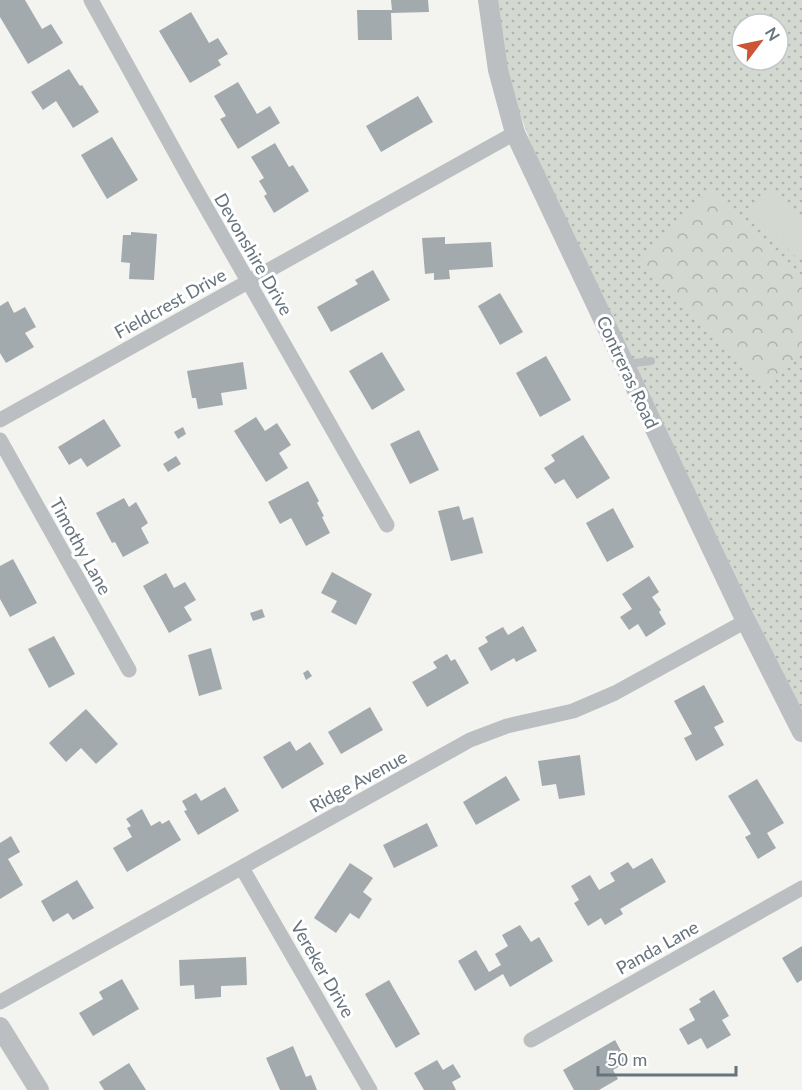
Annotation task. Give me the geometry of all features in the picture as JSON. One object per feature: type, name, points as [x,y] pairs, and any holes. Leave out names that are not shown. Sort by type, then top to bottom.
[{"type":"street","name":"Devonshire Drive","points":[[91,0],[387,525]]},
{"type":"street","name":"Contreras Road","points":[[488,0],[498,70],[515,133],[746,621],[802,732]]},
{"type":"street","name":"Fieldcrest Drive","points":[[0,420],[515,133]]},
{"type":"street","name":"Timothy Lane","points":[[0,440],[129,670]]},
{"type":"street","name":"Ridge Avenue","points":[[0,1002],[470,740],[507,726],[573,711],[615,693],[746,621]]},
{"type":"street","name":"Vereker Drive","points":[[242,868],[370,1090]]},
{"type":"street","name":"Panda Lane","points":[[531,1040],[802,888]]},
{"type":"street","points":[[0,1027],[39,1090]]},
{"type":"lane","points":[[624,364],[651,361]]},
{"type":"green space","points":[[495,0],[802,0],[802,715],[534,152],[516,103],[503,54]]},
{"type":"green space","points":[[771,189],[802,220],[802,251],[796,257],[749,211]]},
{"type":"green space","points":[[709,190],[802,279],[802,351],[768,387],[639,263]]},
{"type":"building","points":[[0,0],[25,0],[42,29],[51,24],[63,43],[28,64],[0,17]]},
{"type":"building","points":[[391,0],[428,0],[429,12],[391,13],[392,40],[358,40],[357,10],[392,10]]},
{"type":"building","points":[[191,12],[209,43],[218,38],[228,54],[218,60],[221,65],[190,83],[159,31]]},
{"type":"building","points":[[69,69],[99,112],[73,128],[56,101],[43,110],[31,92]]},
{"type":"building","points":[[238,82],[257,114],[270,106],[280,123],[238,149],[220,119],[226,116],[214,96]]},
{"type":"building","points":[[418,96],[433,122],[381,152],[366,126]]},
{"type":"building","points":[[112,137],[138,180],[107,199],[81,155]]},
{"type":"building","points":[[275,143],[289,167],[293,165],[309,191],[274,213],[264,196],[267,194],[259,181],[264,178],[251,157]]},
{"type":"building","points":[[131,232],[157,234],[154,280],[129,279],[130,263],[121,262],[123,235],[131,235]]},
{"type":"building","points":[[445,237],[445,244],[491,242],[493,267],[449,270],[450,279],[434,280],[434,273],[425,274],[422,238]]},
{"type":"building","points":[[373,270],[390,300],[331,332],[317,307],[358,284],[355,280]]},
{"type":"building","points":[[500,293],[523,332],[500,345],[478,306]]},
{"type":"building","points":[[8,301],[14,313],[25,307],[36,327],[25,333],[34,347],[6,363],[0,353],[0,306]]},
{"type":"building","points":[[382,352],[405,390],[372,410],[349,371]]},
{"type":"building","points":[[546,356],[571,400],[540,417],[516,373]]},
{"type":"building","points":[[243,362],[247,389],[221,393],[223,405],[198,409],[196,398],[192,398],[187,371]]},
{"type":"building","points":[[256,417],[265,431],[277,423],[291,445],[279,453],[288,468],[266,482],[234,431]]},
{"type":"building","points":[[104,419],[121,446],[87,467],[81,458],[69,465],[58,447]]},
{"type":"building","points":[[183,427],[186,434],[178,439],[174,432]]},
{"type":"building","points":[[419,430],[439,470],[410,484],[390,444]]},
{"type":"building","points":[[583,435],[610,478],[577,499],[564,479],[555,484],[544,468],[555,461],[551,455]]},
{"type":"building","points":[[176,456],[181,464],[168,472],[163,464]]},
{"type":"building","points":[[308,481],[319,501],[317,503],[330,533],[306,546],[291,518],[280,524],[268,502]]},
{"type":"building","points":[[124,498],[129,507],[136,502],[148,523],[141,528],[149,543],[123,557],[115,542],[112,543],[96,513]]},
{"type":"building","points":[[459,506],[463,520],[473,517],[483,553],[451,561],[438,511]]},
{"type":"building","points":[[613,508],[634,547],[607,562],[586,523]]},
{"type":"building","points":[[13,559],[37,603],[10,617],[0,599],[0,566]]},
{"type":"building","points":[[332,572],[372,594],[356,625],[331,612],[337,601],[321,593]]},
{"type":"building","points":[[166,573],[174,588],[185,582],[196,600],[184,607],[192,620],[169,633],[143,586]]},
{"type":"building","points":[[649,576],[659,592],[652,597],[661,610],[659,612],[666,624],[646,637],[638,624],[629,630],[620,617],[632,609],[622,594]]},
{"type":"building","points":[[262,609],[265,617],[253,621],[250,613]]},
{"type":"building","points":[[523,626],[537,651],[516,662],[514,658],[491,671],[478,648],[488,642],[485,637],[503,627],[508,635]]},
{"type":"building","points":[[54,636],[75,674],[49,688],[28,649]]},
{"type":"building","points":[[211,648],[222,689],[199,696],[188,655]]},
{"type":"building","points":[[447,654],[451,661],[455,659],[469,683],[427,707],[412,682],[437,668],[433,662]]},
{"type":"building","points":[[308,670],[312,676],[306,680],[303,673]]},
{"type":"building","points":[[704,685],[724,722],[714,727],[724,745],[696,761],[684,738],[692,734],[674,701]]},
{"type":"building","points":[[370,707],[383,730],[341,754],[328,732]]},
{"type":"building","points":[[86,709],[118,744],[96,764],[81,748],[66,762],[49,743]]},
{"type":"building","points":[[290,741],[296,751],[310,742],[324,764],[282,789],[263,757]]},
{"type":"building","points":[[580,755],[585,795],[559,799],[556,784],[542,786],[538,761]]},
{"type":"building","points":[[506,776],[520,800],[476,825],[463,802]]},
{"type":"building","points":[[757,779],[784,823],[767,833],[776,848],[758,859],[745,837],[751,834],[728,796]]},
{"type":"building","points":[[225,787],[239,811],[198,835],[184,811],[187,810],[182,801],[196,793],[201,801]]},
{"type":"building","points":[[142,809],[151,826],[160,821],[162,824],[169,820],[181,840],[127,872],[113,848],[132,837],[127,828],[131,826],[126,819]]},
{"type":"building","points":[[427,823],[438,846],[394,868],[383,845]]},
{"type":"building","points":[[11,836],[20,852],[8,859],[23,885],[0,899],[0,843]]},
{"type":"building","points":[[652,858],[666,882],[620,909],[623,914],[605,925],[601,918],[588,926],[574,903],[579,900],[571,886],[590,875],[599,890],[615,881],[610,873],[628,862],[633,869]]},
{"type":"building","points":[[350,863],[373,878],[363,892],[372,899],[359,919],[350,913],[336,933],[314,918]]},
{"type":"building","points":[[77,880],[94,908],[73,920],[68,913],[53,922],[41,901]]},
{"type":"building","points":[[520,925],[531,942],[539,937],[553,961],[510,987],[503,974],[475,991],[458,961],[476,950],[489,972],[501,965],[495,954],[508,946],[502,935]]},
{"type":"building","points":[[802,946],[802,980],[797,983],[782,958]]},
{"type":"building","points":[[246,957],[247,985],[221,986],[221,997],[195,999],[194,985],[180,986],[179,960]]},
{"type":"building","points":[[122,979],[139,1009],[93,1036],[79,1013],[103,999],[99,992]]},
{"type":"building","points":[[389,980],[420,1034],[396,1048],[365,994]]},
{"type":"building","points":[[714,990],[729,1016],[722,1020],[731,1035],[707,1049],[701,1038],[688,1045],[679,1029],[695,1020],[689,1009],[701,1002],[699,999]]},
{"type":"building","points":[[615,1040],[627,1062],[613,1070],[618,1079],[599,1090],[574,1090],[563,1070]]},
{"type":"building","points":[[293,1046],[306,1077],[311,1075],[317,1090],[280,1090],[266,1058]]},
{"type":"building","points":[[437,1060],[443,1070],[453,1064],[461,1077],[452,1082],[456,1090],[424,1090],[414,1073]]},
{"type":"building","points":[[129,1063],[146,1090],[104,1090],[99,1082]]}]
